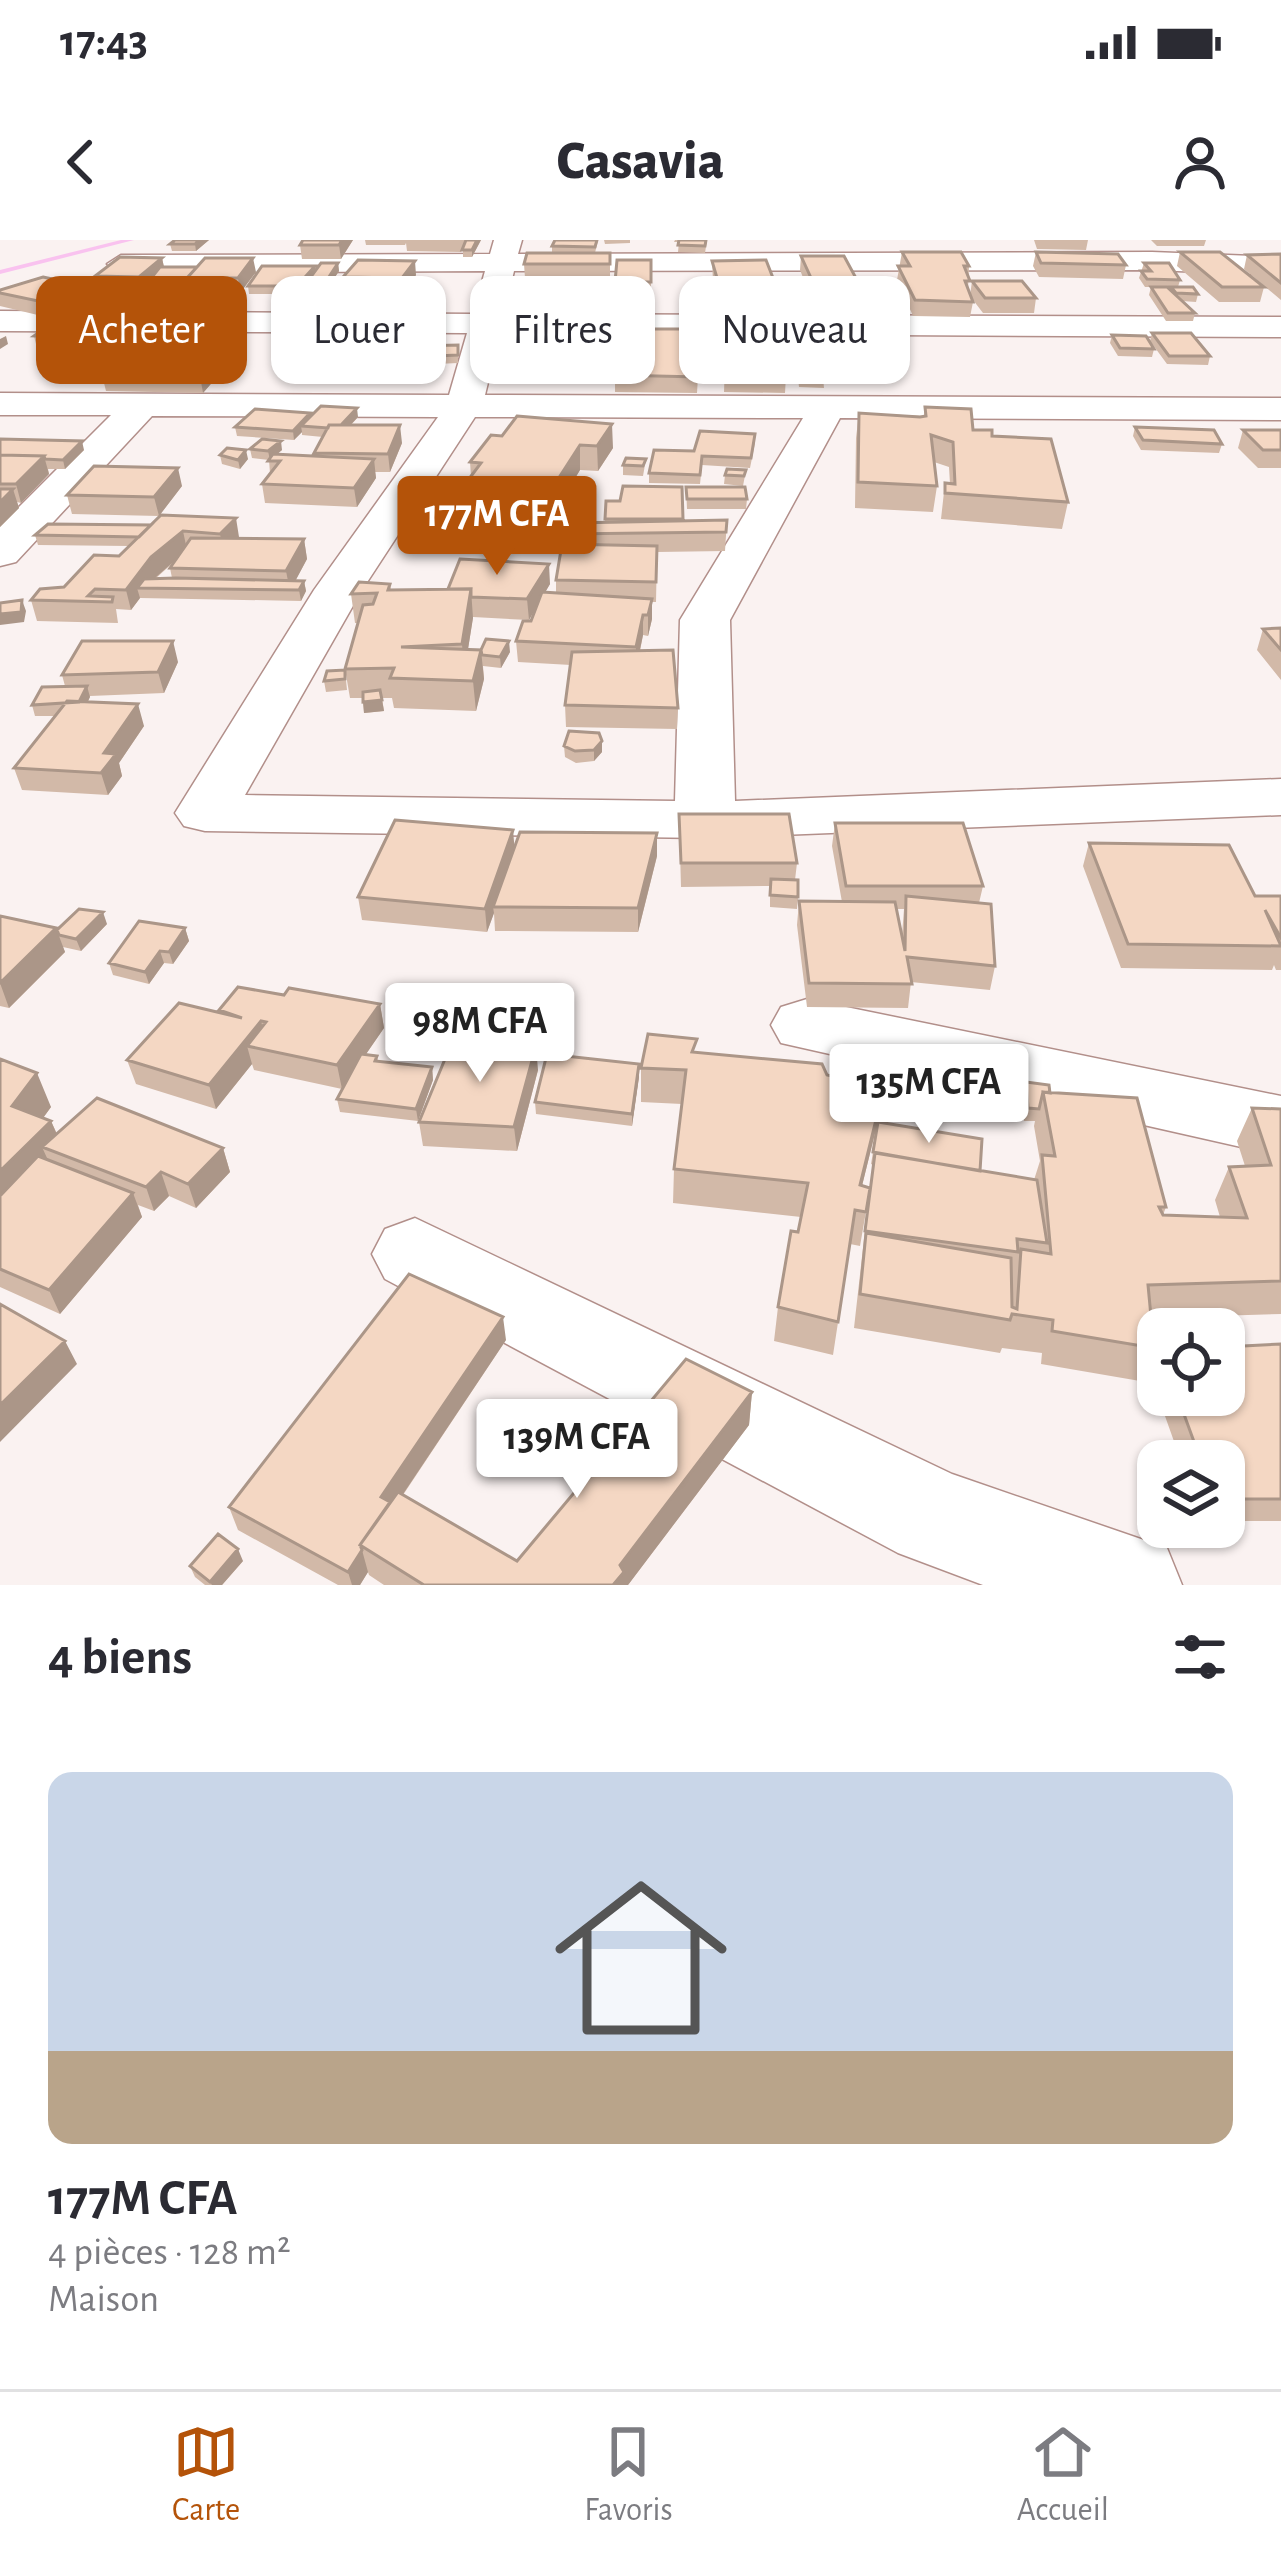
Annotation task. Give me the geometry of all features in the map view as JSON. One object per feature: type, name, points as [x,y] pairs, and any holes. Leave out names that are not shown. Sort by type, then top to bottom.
[{"type":"street","points":[[121,264],[506,251],[857,251],[1281,266]]},
{"type":"street","points":[[0,322],[470,324]]},
{"type":"street","points":[[910,326],[1281,327]]},
{"type":"street","points":[[910,362],[931,407]]},
{"type":"street","points":[[470,384],[464,406],[338,590],[205,813],[705,820],[1281,796]]},
{"type":"street","points":[[0,404],[1281,409]]},
{"type":"street","points":[[0,552],[142,405]]},
{"type":"street","points":[[705,820],[705,620],[828,407]]},
{"type":"street","points":[[807,1025],[1281,1126]]},
{"type":"street","points":[[415,1254],[934,1518],[1130,1585]]},
{"type":"building","points":[[175,240],[200,240],[170,244]]},
{"type":"building","points":[[303,240],[342,240],[339,245],[300,245]]},
{"type":"building","points":[[466,240],[477,240],[472,250],[462,250]]},
{"type":"building","points":[[555,240],[597,240],[595,247],[552,246]]},
{"type":"building","points":[[679,240],[706,240],[705,246],[678,245]]},
{"type":"building","points":[[902,252],[961,252],[969,266],[964,266],[970,281],[965,281],[973,302],[915,300],[910,276],[903,276],[898,266],[910,266]]},
{"type":"building","points":[[1036,252],[1118,254],[1126,265],[1041,263]]},
{"type":"building","points":[[1180,252],[1220,252],[1264,287],[1222,287]]},
{"type":"building","points":[[527,253],[610,253],[610,264],[524,264]]},
{"type":"building","points":[[1281,254],[1281,283],[1247,255]]},
{"type":"building","points":[[801,256],[844,256],[855,276],[810,276]]},
{"type":"building","points":[[120,257],[162,258],[140,276],[95,276]]},
{"type":"building","points":[[205,258],[253,258],[240,276],[189,276]]},
{"type":"building","points":[[358,260],[415,261],[404,276],[344,276]]},
{"type":"building","points":[[617,260],[651,260],[651,276],[616,276]]},
{"type":"building","points":[[766,260],[772,276],[716,276],[712,261]]},
{"type":"building","points":[[321,263],[338,263],[330,276],[311,276]]},
{"type":"building","points":[[1144,263],[1169,263],[1180,280],[1147,279],[1141,271],[1151,271]]},
{"type":"building","points":[[262,266],[315,266],[306,276],[271,276],[271,286],[248,286]]},
{"type":"building","points":[[160,267],[197,267],[189,276],[153,276]]},
{"type":"building","points":[[36,279],[36,301],[0,290]]},
{"type":"building","points":[[972,281],[1022,281],[1036,298],[985,298]]},
{"type":"building","points":[[1151,287],[1167,287],[1195,313],[1168,313]]},
{"type":"building","points":[[1171,287],[1193,287],[1198,294],[1176,293]]},
{"type":"building","points":[[655,329],[679,329],[679,377],[655,376]]},
{"type":"building","points":[[1152,333],[1191,333],[1210,356],[1169,356]]},
{"type":"building","points":[[1112,335],[1146,336],[1154,349],[1120,348]]},
{"type":"building","points":[[446,345],[458,345],[458,355],[446,356]]},
{"type":"building","points":[[321,406],[357,408],[341,425],[301,426]]},
{"type":"building","points":[[925,407],[971,409],[973,430],[992,430],[992,436],[1051,439],[1068,502],[945,493],[945,483],[955,484],[953,442],[931,435],[937,486],[858,482],[859,413],[920,417],[926,416]]},
{"type":"building","points":[[255,409],[310,413],[293,431],[235,427]]},
{"type":"building","points":[[517,416],[612,424],[597,446],[580,445],[542,504],[456,496],[481,463],[470,462],[491,435],[502,436]]},
{"type":"building","points":[[329,425],[400,425],[388,454],[314,453]]},
{"type":"building","points":[[1135,427],[1214,430],[1222,444],[1143,440]]},
{"type":"building","points":[[1243,430],[1281,430],[1281,450],[1263,450]]},
{"type":"building","points":[[700,431],[755,434],[751,458],[702,456],[700,475],[649,473],[654,450],[694,451]]},
{"type":"building","points":[[0,439],[82,441],[63,460],[0,455]]},
{"type":"building","points":[[262,439],[281,441],[268,451],[250,449]]},
{"type":"building","points":[[227,448],[246,450],[238,460],[220,455]]},
{"type":"building","points":[[273,454],[374,459],[354,488],[262,484],[280,461],[268,461]]},
{"type":"building","points":[[0,455],[44,456],[16,484],[0,484]]},
{"type":"building","points":[[626,458],[646,459],[643,466],[623,465]]},
{"type":"building","points":[[94,466],[178,468],[154,497],[67,495]]},
{"type":"building","points":[[727,469],[746,470],[744,476],[725,475]]},
{"type":"building","points":[[623,486],[682,487],[683,519],[605,519],[606,501],[620,501]]},
{"type":"building","points":[[686,487],[745,487],[747,499],[687,499]]},
{"type":"building","points":[[161,515],[236,518],[220,534],[183,531],[151,557],[126,590],[95,589],[88,596],[113,597],[112,602],[31,600],[40,589],[64,587],[94,555],[119,556]]},
{"type":"building","points":[[727,520],[726,532],[566,534],[573,523]]},
{"type":"building","points":[[48,524],[151,525],[139,537],[35,535]]},
{"type":"building","points":[[191,538],[304,539],[286,571],[170,568]]},
{"type":"building","points":[[562,544],[657,546],[656,582],[556,580]]},
{"type":"building","points":[[460,559],[549,564],[527,599],[471,597],[471,589],[448,589]]},
{"type":"building","points":[[144,579],[304,581],[299,590],[137,588]]},
{"type":"building","points":[[359,582],[390,584],[388,590],[471,589],[462,644],[401,647],[481,650],[473,681],[390,678],[394,668],[345,669],[363,605],[373,604],[377,593],[351,594]]},
{"type":"building","points":[[542,592],[652,599],[636,647],[516,641],[523,621],[531,621]]},
{"type":"building","points":[[22,600],[21,612],[0,614],[0,603]]},
{"type":"building","points":[[1281,628],[1281,650],[1263,629]]},
{"type":"building","points":[[486,639],[509,641],[500,657],[482,655]]},
{"type":"building","points":[[82,641],[173,641],[158,672],[62,675]]},
{"type":"building","points":[[673,650],[678,708],[565,705],[572,652]]},
{"type":"building","points":[[345,670],[345,679],[324,681],[327,671]]},
{"type":"building","points":[[87,686],[79,702],[32,705],[42,687]]},
{"type":"building","points":[[380,690],[382,700],[363,702],[363,692]]},
{"type":"building","points":[[67,701],[138,704],[104,753],[116,754],[101,773],[14,768]]},
{"type":"building","points":[[569,731],[599,733],[602,741],[594,750],[575,751],[564,746]]},
{"type":"building","points":[[679,814],[789,814],[797,863],[681,863]]},
{"type":"building","points":[[395,820],[513,830],[485,909],[358,897]]},
{"type":"building","points":[[835,823],[963,823],[983,886],[846,886]]},
{"type":"building","points":[[520,832],[657,833],[638,908],[493,907]]},
{"type":"building","points":[[1089,843],[1229,845],[1255,896],[1281,896],[1281,938],[1265,910],[1281,946],[1128,944]]},
{"type":"building","points":[[771,879],[798,880],[798,897],[770,895]]},
{"type":"building","points":[[906,896],[991,904],[995,966],[907,957],[912,984],[809,983],[799,901],[895,902],[905,951]]},
{"type":"building","points":[[79,909],[103,912],[76,939],[59,935],[57,930]]},
{"type":"building","points":[[0,916],[56,928],[0,983]]},
{"type":"building","points":[[139,921],[185,928],[169,952],[160,951],[145,972],[109,963]]},
{"type":"building","points":[[238,987],[284,995],[289,988],[380,1004],[337,1065],[247,1046],[266,1022],[261,1021],[209,1085],[127,1060],[179,1003],[242,1018],[219,1010]]},
{"type":"building","points":[[473,1007],[526,1011],[519,1043],[460,1039]]},
{"type":"building","points":[[648,1034],[697,1039],[692,1052],[822,1064],[827,1075],[884,1087],[860,1185],[870,1188],[866,1212],[855,1210],[838,1322],[778,1307],[791,1231],[798,1232],[808,1183],[674,1169],[686,1070],[641,1068]]},
{"type":"building","points":[[452,1042],[536,1046],[514,1127],[419,1122]]},
{"type":"building","points":[[361,1054],[377,1056],[375,1061],[432,1067],[416,1109],[337,1099]]},
{"type":"building","points":[[547,1054],[639,1064],[632,1114],[535,1102]]},
{"type":"building","points":[[0,1059],[37,1073],[12,1106],[51,1121],[0,1171]]},
{"type":"building","points":[[1026,1082],[1049,1085],[1050,1093],[1043,1092],[1039,1109],[1028,1108]]},
{"type":"building","points":[[1043,1092],[1137,1098],[1166,1207],[1159,1207],[1163,1215],[1247,1218],[1229,1167],[1271,1165],[1252,1108],[1281,1109],[1281,1281],[1148,1285],[1150,1308],[1137,1308],[1137,1345],[1052,1331],[1053,1320],[1012,1314],[1010,1320],[860,1294],[866,1233],[1011,1258],[1012,1307],[1017,1309],[1021,1249],[1051,1254],[1042,1155],[1055,1156]]},
{"type":"building","points":[[97,1098],[223,1148],[188,1184],[161,1172],[146,1187],[42,1147]]},
{"type":"building","points":[[878,1122],[982,1139],[980,1171],[873,1152]]},
{"type":"building","points":[[875,1153],[1037,1180],[1047,1243],[1017,1239],[1018,1252],[865,1231]]},
{"type":"building","points":[[38,1156],[133,1193],[49,1290],[0,1269],[0,1196]]},
{"type":"building","points":[[409,1274],[503,1317],[381,1497],[390,1502],[360,1545],[362,1550],[348,1572],[229,1507]]},
{"type":"building","points":[[0,1304],[65,1341],[0,1405]]},
{"type":"building","points":[[1281,1344],[1281,1499],[1245,1499],[1245,1440],[1193,1440],[1185,1416],[1245,1416],[1245,1346]]},
{"type":"building","points":[[686,1359],[752,1392],[620,1565],[624,1572],[613,1585],[424,1585],[360,1545],[398,1492],[517,1561]]},
{"type":"building","points":[[218,1534],[238,1549],[210,1582],[190,1566]]},
{"type":"waterway","points":[[0,272],[130,240]]}]
